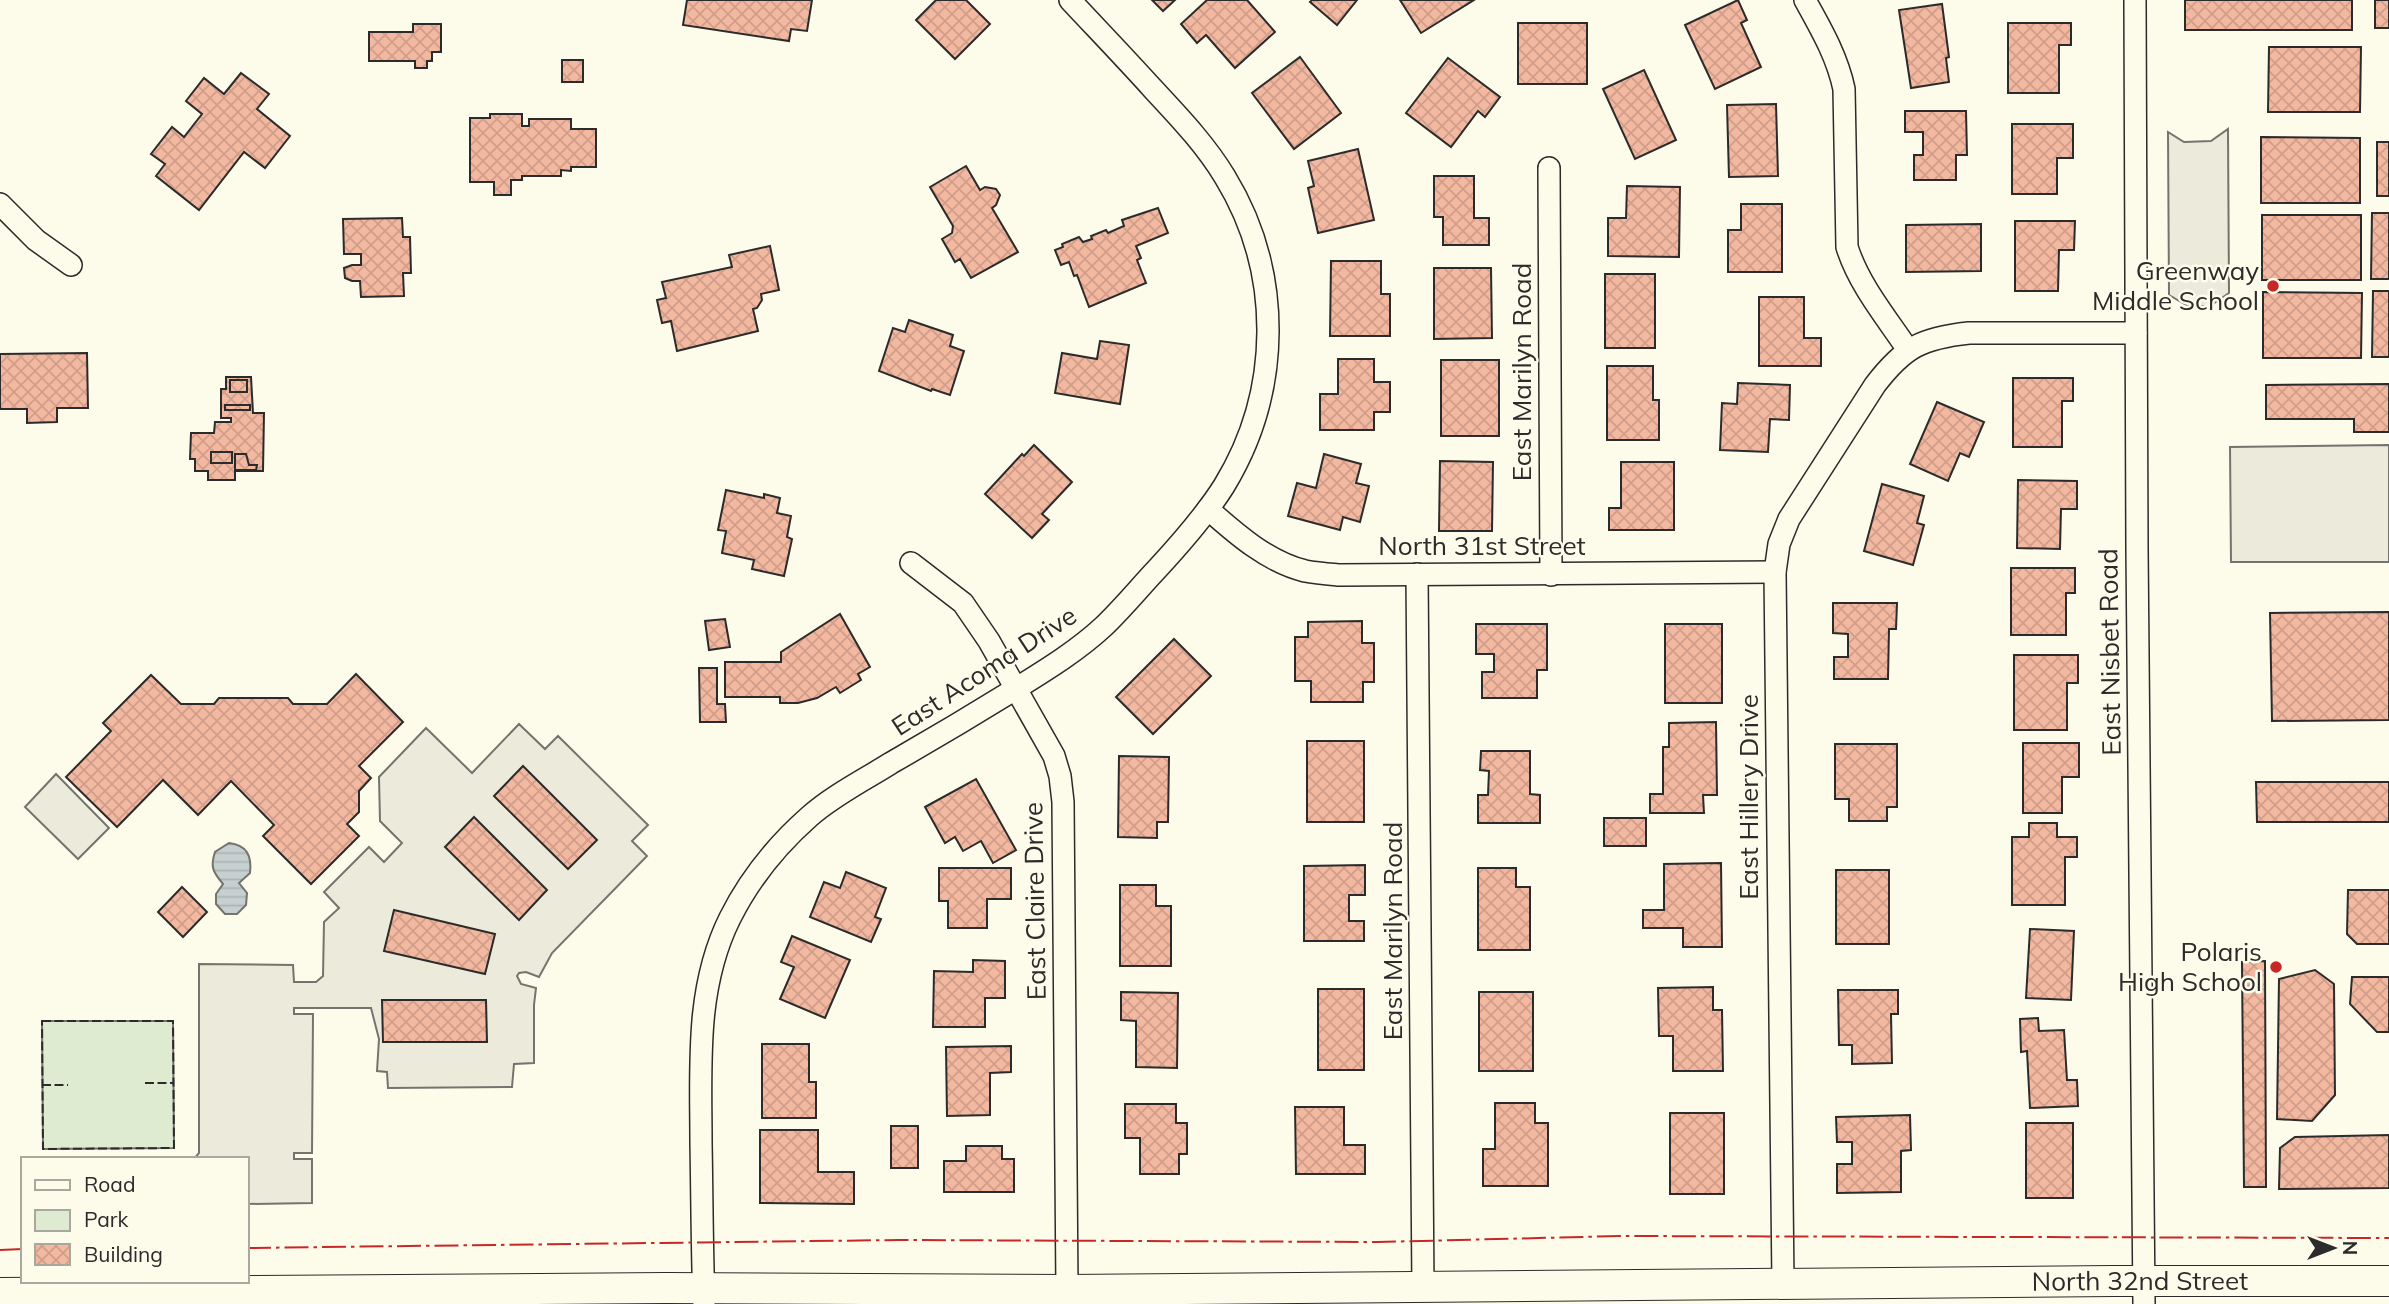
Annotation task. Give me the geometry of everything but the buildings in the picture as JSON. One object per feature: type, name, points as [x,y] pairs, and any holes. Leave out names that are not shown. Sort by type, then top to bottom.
[{"type":"main road","name":"North 32nd Street","points":[[0,1293],[704,1296],[1067,1290],[1236,1296],[1423,1287],[1582,1295],[1783,1284],[2144,1292],[2389,1281]]},
{"type":"street","name":"East Acoma Drive","points":[[704,1296],[702,1025],[705,996],[716,953],[730,918],[762,867],[813,813],[1075,651],[1104,626],[1196,527],[1242,453],[1256,412],[1269,343],[1267,304],[1253,236],[1227,180],[1208,150],[1070,0]]},
{"type":"street","points":[[1805,0],[1831,47],[1844,89],[1847,247],[1865,286],[1908,350],[1943,336],[1969,333],[2136,333]]},
{"type":"street","name":"East Nisbet Road","points":[[2135,0],[2144,1292]]},
{"type":"street","name":"East Marilyn Road","points":[[1549,168],[1551,575]]},
{"type":"street","points":[[0,204],[36,240],[71,265]]},
{"type":"street","name":"East Hillery Drive","points":[[1783,1284],[1775,572],[1779,544],[1789,519],[1875,385],[1889,366],[1908,350]]},
{"type":"street","name":"North 31st Street","points":[[1208,509],[1232,530],[1276,561],[1306,571],[1339,575],[1775,572]]},
{"type":"street","name":"East Claire Drive","points":[[911,563],[963,603],[1017,688],[1054,756],[1060,776],[1063,802],[1067,1290]]},
{"type":"street","name":"East Marilyn Road","points":[[1417,574],[1423,1287]]},
{"type":"green space","points":[[42,1021],[173,1021],[174,1148],[43,1149]]},
{"type":"shaded area","points":[[2228,129],[2229,293],[2210,306],[2188,306],[2169,295],[2168,132],[2184,142],[2211,141]]},
{"type":"shaded area","points":[[2389,445],[2389,562],[2231,562],[2230,447]]},
{"type":"shaded area","points":[[519,724],[545,749],[558,736],[648,825],[632,841],[647,856],[552,953],[539,977],[526,972],[517,976],[521,984],[536,988],[534,1063],[514,1064],[512,1087],[388,1088],[387,1072],[377,1071],[379,1039],[371,1008],[294,1008],[294,1014],[313,1014],[312,1153],[294,1153],[294,1159],[312,1159],[312,1203],[248,1204],[248,1157],[196,1157],[199,1153],[199,964],[293,965],[294,982],[316,982],[323,976],[324,922],[339,908],[324,892],[369,847],[384,862],[402,843],[380,821],[379,777],[426,728],[472,773]]},
{"type":"shaded area","points":[[56,774],[109,828],[78,859],[25,807]]},
{"type":"shaded area","points":[[229,843],[244,849],[250,861],[250,873],[239,883],[247,893],[246,905],[237,914],[225,914],[216,904],[216,894],[223,884],[213,869],[213,857],[215,852]]},
{"type":"fence","points":[[42,1021],[173,1021],[174,1148],[43,1149],[42,1021]]},
{"type":"fence","points":[[145,1083],[173,1083]]},
{"type":"fence","points":[[42,1085],[68,1085]]},
{"type":"power","points":[[248,1248],[899,1240],[1378,1242],[1620,1236],[2389,1238]]},
{"type":"power","points":[[0,1250],[21,1249]]},
{"type":"place","name":"Greenway Middle School","points":[[2273,286]]},
{"type":"place","name":"Polaris High School","points":[[2276,967]]}]
